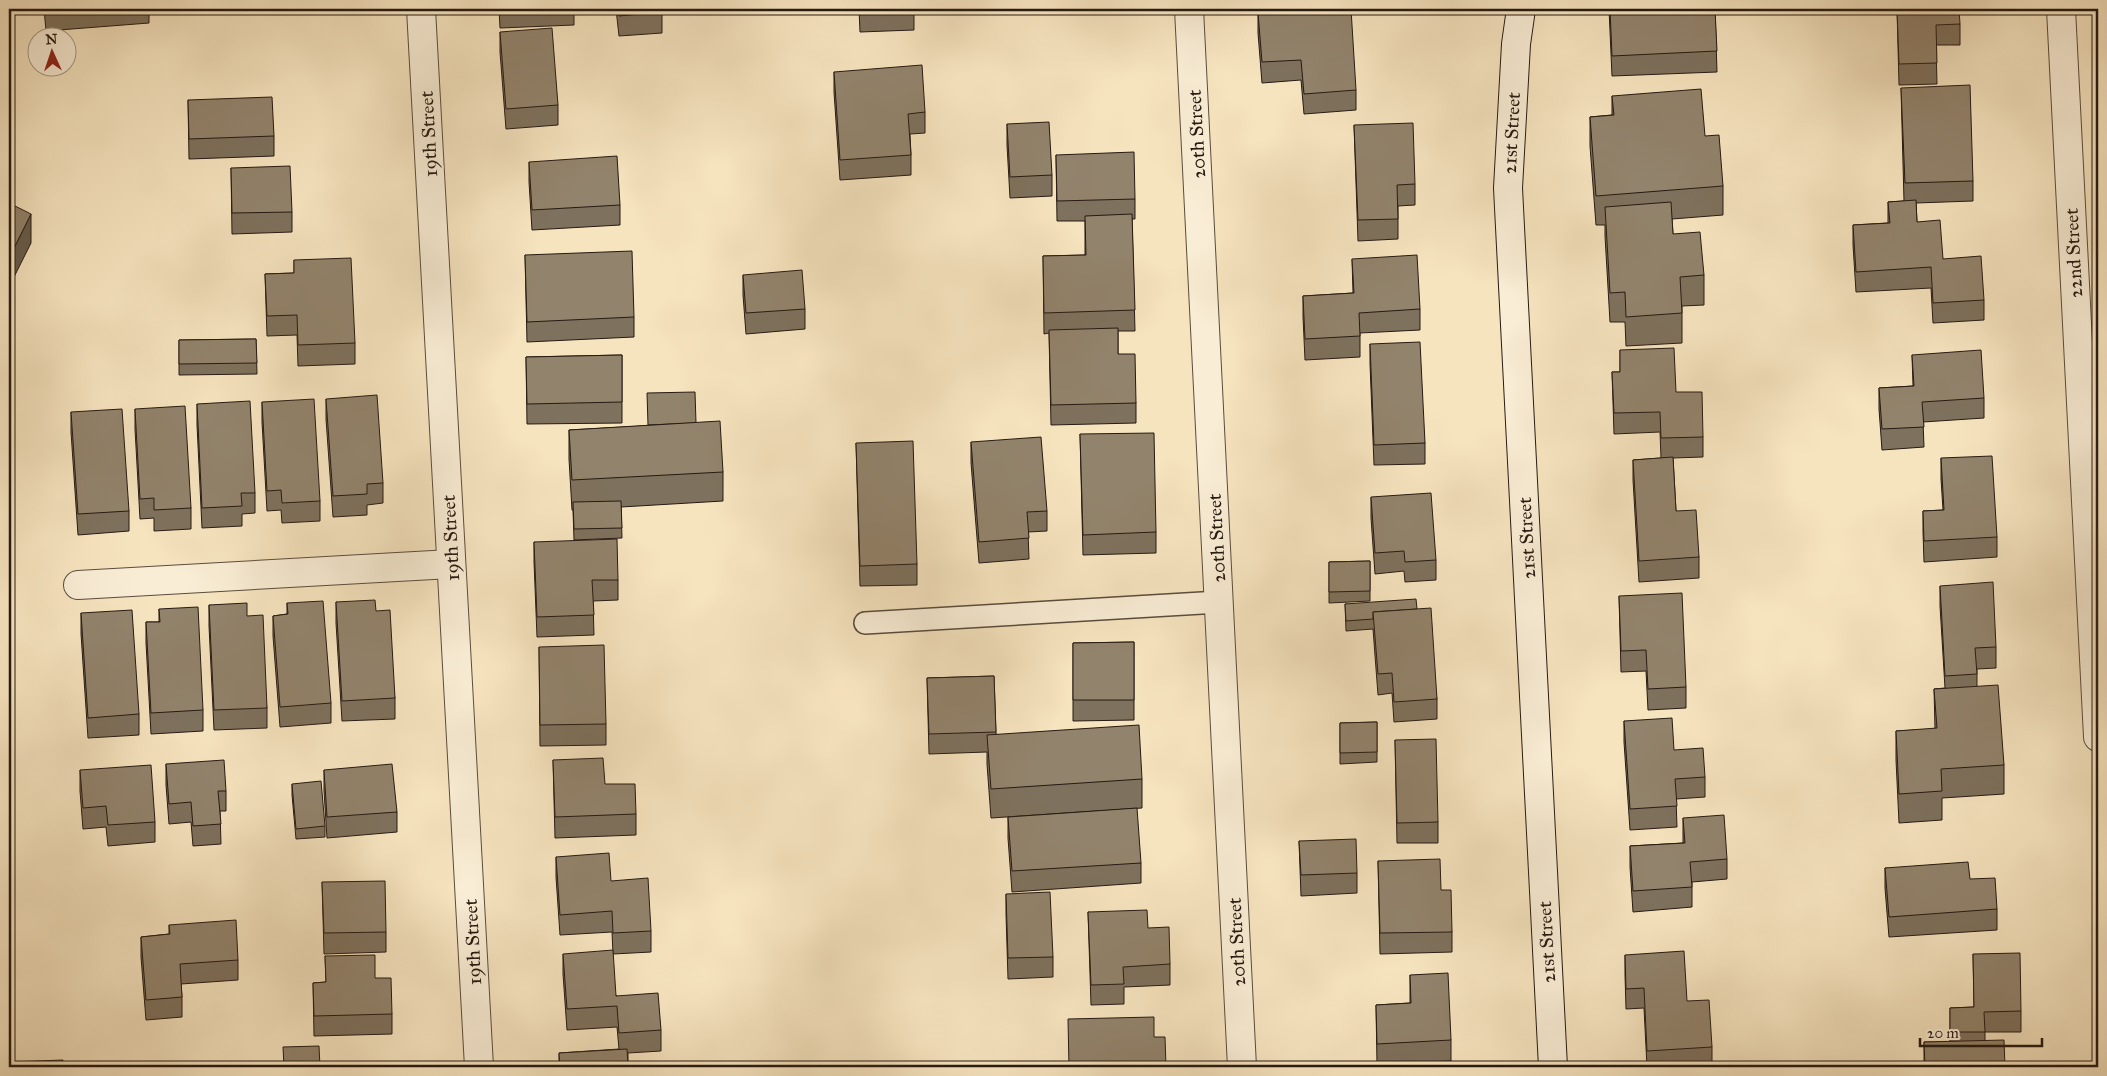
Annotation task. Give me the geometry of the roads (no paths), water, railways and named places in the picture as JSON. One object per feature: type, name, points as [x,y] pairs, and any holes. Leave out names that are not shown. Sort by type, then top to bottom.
[{"type":"street","name":"19th Street","points":[[421,9],[478,1067]]},
{"type":"street","name":"20th Street","points":[[1189,9],[1242,1067]]},
{"type":"street","name":"21st Street","points":[[1521,9],[1516,44],[1508,188],[1553,1067]]},
{"type":"street","name":"22nd Street","points":[[2060,9],[2098,737]]},
{"type":"street","points":[[78,585],[451,564]]},
{"type":"lane","points":[[865,623],[1219,602]]}]
